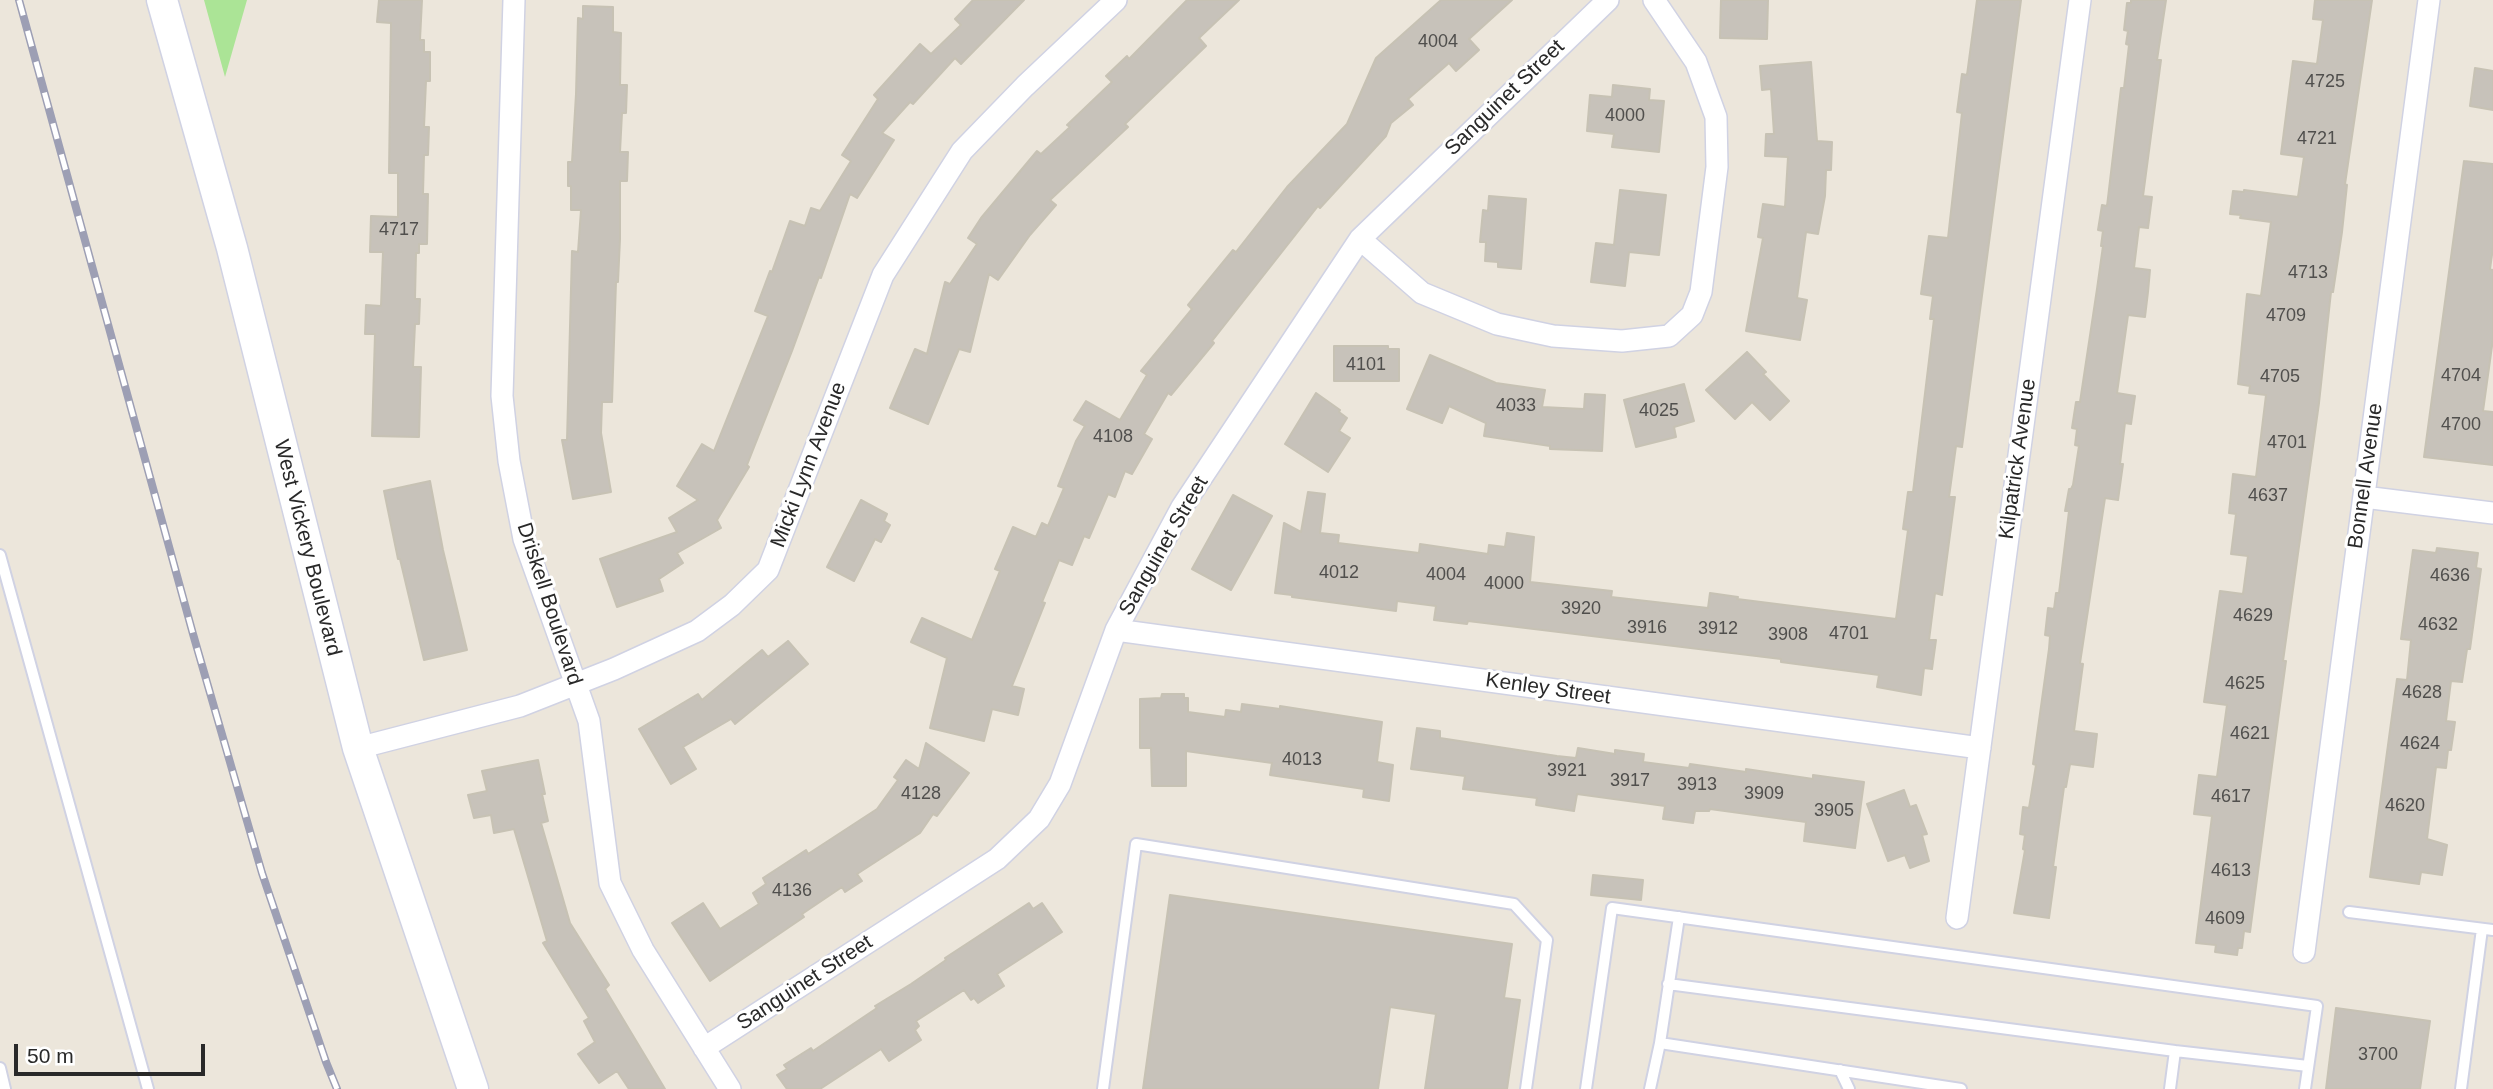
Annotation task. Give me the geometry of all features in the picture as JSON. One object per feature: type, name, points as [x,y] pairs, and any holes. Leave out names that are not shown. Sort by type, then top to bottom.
[{"type":"main road","name":"West Vickery Boulevard","points":[[162,0],[232,248],[358,748],[473,1089]]},
{"type":"street","name":"Driskell Boulevard","points":[[514,0],[502,396],[509,461],[524,539],[589,721],[610,883],[643,950],[730,1089]]},
{"type":"street","name":"Micki Lynn Avenue","points":[[358,748],[520,706],[614,669],[697,631],[732,606],[768,570],[883,275],[962,151],[1025,86],[1116,0]]},
{"type":"street","name":"Sanguinet Street","points":[[704,1048],[998,859],[1039,819],[1060,784],[1116,630],[1182,507],[1360,239],[1608,0]]},
{"type":"street","points":[[1360,239],[1422,293],[1497,324],[1553,336],[1622,341],[1669,336],[1692,315],[1701,292],[1717,167],[1716,117],[1696,61],[1654,0]]},
{"type":"street","name":"Kilpatrick Avenue","points":[[1957,918],[2080,0]]},
{"type":"street","name":"Bonnell Avenue","points":[[2304,952],[2429,0]]},
{"type":"street","points":[[2364,497],[2493,513]]},
{"type":"street","name":"Kenley Street","points":[[1116,630],[1980,748]]},
{"type":"lane","points":[[0,555],[148,1089]]},
{"type":"lane","points":[[1104,1089],[1136,844],[1514,904],[1548,940],[1526,1089]]},
{"type":"lane","points":[[1586,1089],[1612,908],[2317,1006],[2305,1089]]},
{"type":"lane","points":[[2349,912],[2488,930],[2462,1089]]},
{"type":"lane","points":[[1650,1089],[1660,1043],[1679,917]]},
{"type":"lane","points":[[1668,984],[2308,1066]]},
{"type":"lane","points":[[1660,1043],[1961,1089]]},
{"type":"lane","points":[[2170,1089],[2175,1051]]},
{"type":"lane","points":[[0,1068],[5,1089]]},
{"type":"lane","points":[[1840,1070],[1849,1089]]},
{"type":"green space","points":[[204,0],[247,0],[225,77]]},
{"type":"building","points":[[379,0],[422,0],[420,40],[424,40],[424,52],[430,52],[430,81],[426,81],[424,127],[429,127],[428,155],[424,155],[423,194],[428,194],[427,244],[419,244],[419,253],[416,253],[415,299],[420,299],[419,324],[415,324],[413,367],[421,367],[419,437],[372,436],[375,334],[365,334],[366,305],[381,306],[383,252],[370,252],[371,216],[398,217],[398,173],[389,173],[391,23],[377,22]]},
{"type":"building","points":[[973,0],[1024,0],[961,64],[955,58],[882,133],[894,140],[857,198],[850,194],[821,278],[819,277],[747,465],[749,467],[717,520],[721,528],[677,553],[683,563],[659,579],[663,591],[617,607],[600,559],[677,532],[669,518],[698,500],[677,486],[702,444],[714,451],[768,316],[755,311],[790,221],[805,226],[811,208],[820,211],[851,161],[842,155],[878,99],[874,95],[920,44],[931,54],[961,25],[955,19]]},
{"type":"building","points":[[1187,0],[1239,0],[1199,38],[1206,46],[1125,124],[1128,127],[1050,200],[1056,205],[1030,235],[998,280],[989,274],[970,352],[959,349],[928,424],[890,408],[915,349],[927,354],[945,282],[950,284],[977,244],[968,238],[981,218],[1037,151],[1041,154],[1112,82],[1106,76],[1127,56],[1129,59]]},
{"type":"building","points":[[1441,0],[1512,0],[1469,39],[1479,50],[1456,71],[1449,63],[1408,99],[1413,105],[1391,123],[1386,136],[1320,208],[1318,206],[1212,341],[1214,343],[1171,395],[1168,393],[1144,434],[1152,439],[1132,474],[1125,471],[1115,497],[1108,494],[1089,538],[1084,536],[1072,565],[1059,560],[1012,686],[1024,689],[1018,715],[992,709],[984,741],[930,728],[947,658],[911,642],[922,618],[972,640],[1000,571],[995,569],[1013,527],[1036,537],[1042,523],[1048,526],[1064,488],[1058,486],[1085,426],[1074,420],[1086,401],[1120,420],[1147,375],[1141,371],[1192,309],[1188,305],[1233,250],[1236,252],[1287,187],[1347,124],[1376,58]]},
{"type":"building","points":[[1721,0],[1768,0],[1767,39],[1720,38]]},
{"type":"building","points":[[1977,0],[2021,0],[1962,447],[1956,446],[1949,497],[1955,497],[1942,595],[1935,593],[1929,640],[1936,640],[1932,669],[1924,668],[1921,695],[1877,687],[1879,675],[1781,662],[1781,659],[1468,621],[1467,624],[1434,620],[1436,606],[1397,601],[1396,611],[1275,593],[1284,523],[1301,532],[1308,492],[1325,494],[1320,533],[1339,535],[1338,543],[1419,553],[1420,544],[1488,554],[1489,545],[1505,547],[1507,533],[1534,537],[1530,582],[1612,591],[1611,597],[1708,608],[1710,593],[1738,597],[1737,599],[1896,619],[1908,530],[1903,529],[1908,492],[1913,492],[1934,319],[1930,319],[1933,296],[1921,294],[1929,236],[1948,238],[1962,113],[1957,112],[1962,74],[1967,75]]},
{"type":"building","points":[[2131,0],[2166,0],[2143,196],[2152,197],[2148,228],[2139,227],[2134,268],[2150,270],[2145,317],[2128,315],[2117,393],[2135,396],[2131,424],[2125,423],[2118,500],[2105,498],[2080,663],[2083,664],[2074,731],[2097,734],[2093,767],[2070,764],[2064,787],[2053,867],[2056,867],[2049,918],[2014,913],[2025,850],[2025,835],[2020,834],[2023,807],[2029,808],[2036,765],[2033,764],[2050,636],[2045,635],[2048,608],[2054,609],[2056,593],[2059,593],[2069,511],[2065,511],[2069,489],[2073,485],[2079,446],[2075,445],[2077,429],[2072,428],[2076,402],[2080,402],[2103,246],[2103,231],[2098,230],[2102,205],[2107,206],[2121,88],[2124,88],[2129,45],[2126,44],[2128,31],[2124,30],[2127,3],[2131,3]]},
{"type":"building","points":[[2315,0],[2372,0],[2345,184],[2342,232],[2331,292],[2250,932],[2244,931],[2242,948],[2238,948],[2237,955],[2215,952],[2216,945],[2196,943],[2212,816],[2194,814],[2199,775],[2217,777],[2227,705],[2204,702],[2220,591],[2243,594],[2248,556],[2231,554],[2236,514],[2229,513],[2233,474],[2256,477],[2266,395],[2249,393],[2250,386],[2238,384],[2247,294],[2261,296],[2271,222],[2230,214],[2233,191],[2298,197],[2304,157],[2281,154],[2293,61],[2317,64],[2323,20],[2313,19]]},
{"type":"building","points":[[583,6],[613,7],[613,32],[621,33],[620,85],[627,85],[620,152],[628,152],[627,181],[620,181],[612,402],[602,402],[601,433],[611,492],[573,499],[562,440],[567,440],[572,251],[578,252],[581,210],[571,210],[568,162],[572,162],[578,18],[583,19]]},
{"type":"building","points":[[1811,62],[1817,141],[1832,142],[1831,170],[1826,170],[1825,196],[1818,234],[1806,232],[1797,298],[1807,300],[1800,340],[1746,331],[1763,238],[1758,237],[1763,204],[1785,207],[1788,157],[1765,156],[1766,134],[1774,134],[1771,89],[1762,90],[1760,66]]},
{"type":"building","points":[[2475,68],[2493,71],[2493,110],[2470,106]]},
{"type":"building","points":[[1613,85],[1650,89],[1649,100],[1664,101],[1659,152],[1612,147],[1614,134],[1587,131],[1590,95],[1612,97]]},
{"type":"building","points":[[2464,161],[2493,164],[2493,248],[2490,269],[2493,270],[2493,339],[2483,411],[2493,412],[2493,465],[2424,457]]},
{"type":"building","points":[[1620,190],[1666,195],[1659,255],[1629,252],[1625,286],[1591,282],[1596,243],[1614,245]]},
{"type":"building","points":[[1489,196],[1526,199],[1521,269],[1498,267],[1498,262],[1485,261],[1486,242],[1480,242],[1483,210],[1488,211]]},
{"type":"building","points":[[1334,346],[1388,346],[1388,349],[1399,349],[1399,381],[1334,381]]},
{"type":"building","points":[[1747,352],[1766,372],[1763,374],[1789,401],[1770,420],[1752,402],[1735,419],[1706,390]]},
{"type":"building","points":[[1430,355],[1496,383],[1545,390],[1542,407],[1584,409],[1585,394],[1605,395],[1602,451],[1550,449],[1550,446],[1484,436],[1486,423],[1449,406],[1442,423],[1407,409]]},
{"type":"building","points":[[1684,384],[1694,421],[1674,427],[1676,437],[1636,447],[1624,400]]},
{"type":"building","points":[[1316,393],[1347,418],[1339,431],[1350,438],[1328,472],[1285,444]]},
{"type":"building","points":[[430,481],[467,650],[424,660],[384,491]]},
{"type":"building","points":[[1233,495],[1272,516],[1231,590],[1192,569]]},
{"type":"building","points":[[861,500],[887,514],[884,521],[890,525],[881,542],[875,539],[854,581],[827,567]]},
{"type":"building","points":[[2437,548],[2478,553],[2476,568],[2481,569],[2470,649],[2467,649],[2462,682],[2451,681],[2446,721],[2455,722],[2451,750],[2448,750],[2446,768],[2436,767],[2427,839],[2447,845],[2442,875],[2421,872],[2419,884],[2370,877],[2397,679],[2407,680],[2411,640],[2401,639],[2413,550],[2436,553]]},
{"type":"building","points":[[788,641],[808,664],[735,724],[731,719],[683,747],[696,769],[671,784],[639,729],[698,694],[702,700],[762,650],[768,657]]},
{"type":"building","points":[[1162,694],[1184,694],[1184,698],[1188,698],[1188,712],[1225,717],[1226,710],[1241,712],[1242,704],[1280,709],[1280,706],[1382,722],[1377,762],[1393,765],[1389,801],[1363,797],[1364,789],[1270,775],[1272,763],[1186,751],[1186,786],[1152,786],[1151,748],[1140,748],[1140,699],[1161,698]]},
{"type":"building","points":[[1417,728],[1440,731],[1440,738],[1557,756],[1576,758],[1578,748],[1615,754],[1615,750],[1644,754],[1643,762],[1689,768],[1690,764],[1813,779],[1813,775],[1864,782],[1855,848],[1804,841],[1806,822],[1710,809],[1695,811],[1693,823],[1663,819],[1665,806],[1577,794],[1574,811],[1536,805],[1537,798],[1463,789],[1465,776],[1411,769]]},
{"type":"building","points":[[926,743],[969,773],[937,816],[933,814],[920,833],[857,874],[862,881],[845,892],[842,887],[802,914],[804,917],[710,981],[672,923],[703,903],[720,929],[759,904],[753,893],[766,884],[763,878],[806,850],[808,854],[877,809],[898,780],[894,777],[906,760],[919,769]]},
{"type":"building","points":[[538,760],[548,821],[541,823],[570,923],[609,985],[605,989],[665,1089],[629,1089],[617,1071],[599,1083],[578,1054],[595,1042],[584,1021],[589,1018],[543,943],[547,941],[514,829],[494,833],[491,815],[474,818],[468,795],[487,791],[482,771]]},
{"type":"building","points":[[1904,790],[1910,807],[1916,805],[1927,834],[1922,835],[1929,861],[1910,868],[1905,855],[1888,861],[1867,804]]},
{"type":"building","points":[[1593,875],[1643,880],[1641,900],[1591,895]]},
{"type":"building","points":[[1170,895],[1512,944],[1504,998],[1520,1000],[1507,1089],[1425,1089],[1436,1014],[1390,1007],[1378,1089],[1143,1089]]},
{"type":"building","points":[[1029,903],[1033,909],[1042,903],[1062,932],[997,974],[1004,986],[978,1003],[974,998],[971,1000],[964,990],[916,1021],[919,1026],[915,1030],[921,1040],[889,1061],[881,1049],[820,1089],[787,1089],[777,1075],[787,1069],[784,1065],[811,1048],[813,1051],[877,1008],[875,1006],[946,960],[945,958]]},
{"type":"building","points":[[2336,1008],[2430,1021],[2420,1089],[2326,1089]]},
{"type":"railway","points":[[19,0],[193,634],[262,873],[337,1089]]}]
